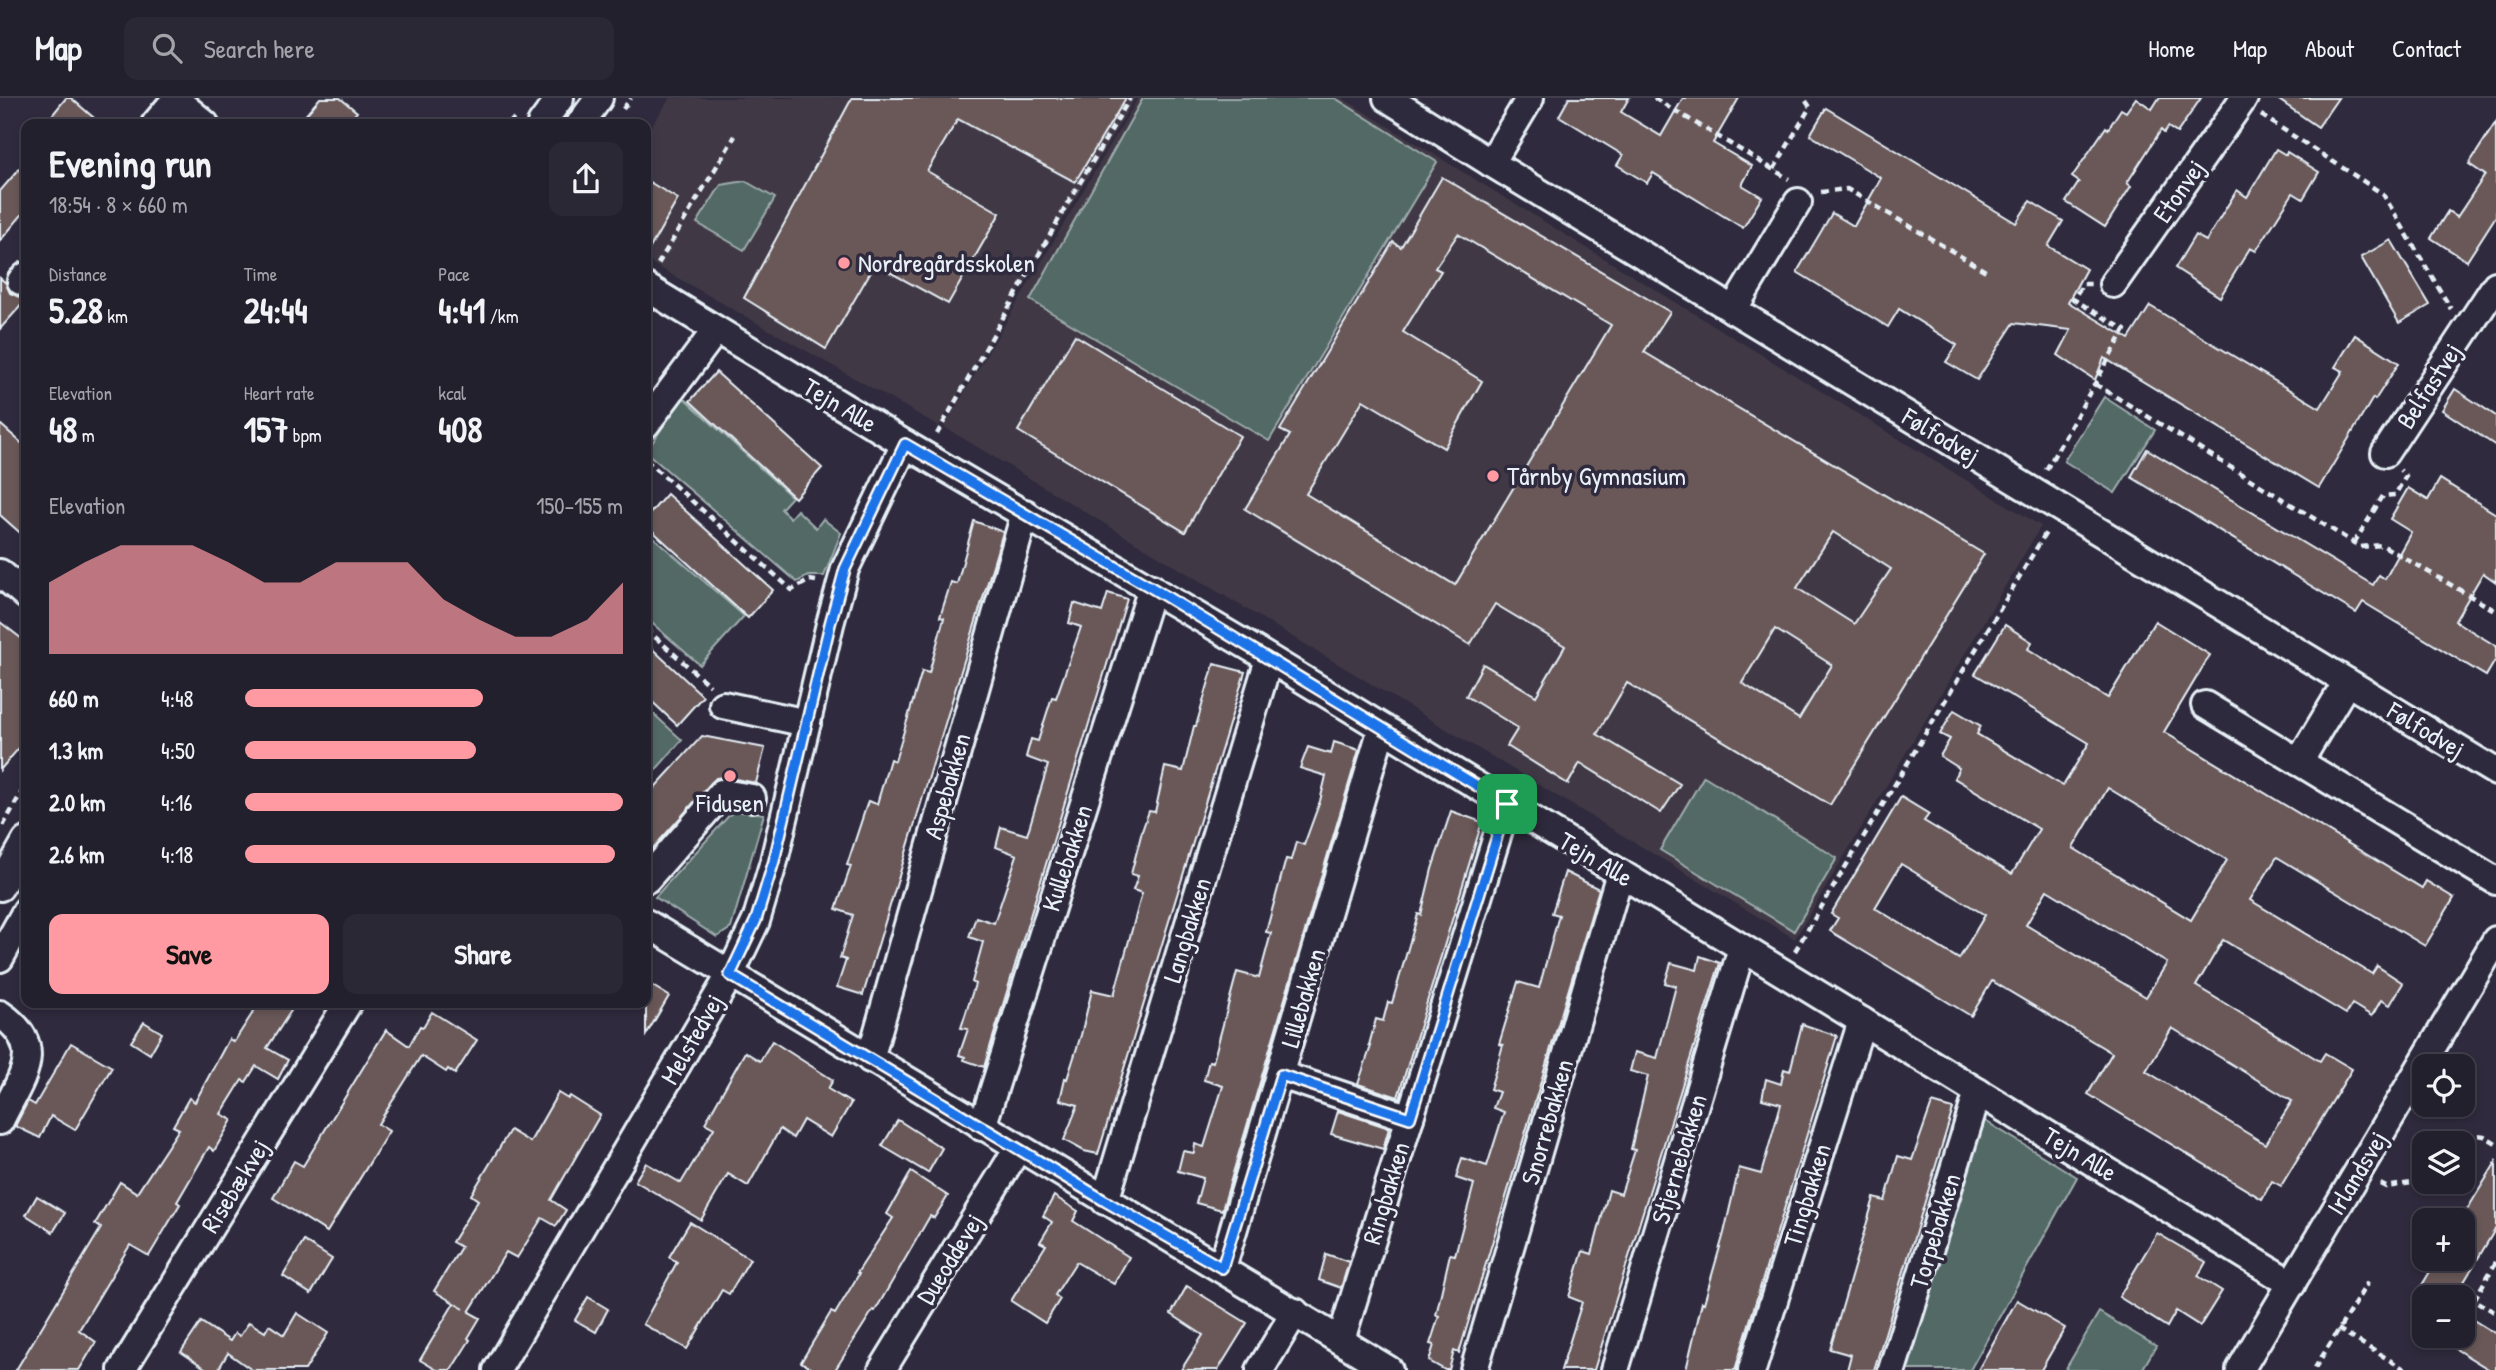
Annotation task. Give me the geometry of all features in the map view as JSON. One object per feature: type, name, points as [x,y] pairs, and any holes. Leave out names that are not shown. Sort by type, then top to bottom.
[{"type":"street","points":[[545,119],[560,98]]},
{"type":"street","points":[[584,119],[599,98]]},
{"type":"street","name":"Følfodvej","points":[[1387,98],[2496,772]]},
{"type":"street","points":[[1490,163],[1530,98]]},
{"type":"street","points":[[159,119],[175,99],[199,119]]},
{"type":"street","name":"Etonvej","points":[[2113,284],[2243,100]]},
{"type":"street","points":[[1733,310],[1801,192]]},
{"type":"street","name":"Tejn Alle","points":[[651,277],[716,330],[1152,588],[2292,1284]]},
{"type":"street","name":"Belfastvej","points":[[2385,453],[2496,285]]},
{"type":"street","points":[[651,417],[716,330]]},
{"type":"street","name":"Melstedvej","points":[[497,1370],[730,975],[756,920],[774,861],[845,569],[915,450]]},
{"type":"street","name":"Aspebakken","points":[[870,1059],[1025,513]]},
{"type":"street","points":[[0,573],[21,591]]},
{"type":"street","name":"Kullebakken","points":[[982,1127],[1152,588]]},
{"type":"street","name":"Langbakken","points":[[1105,1201],[1269,659]]},
{"type":"street","points":[[2299,762],[2347,682]]},
{"type":"street","points":[[723,705],[807,723]]},
{"type":"street","points":[[2205,705],[2496,881]]},
{"type":"street","name":"Lillebakken","points":[[1222,1268],[1382,728]]},
{"type":"street","points":[[651,873],[722,793],[752,798]]},
{"type":"street","name":"Ringbakken","points":[[1341,1340],[1507,804]]},
{"type":"street","points":[[0,887],[21,850]]},
{"type":"street","name":"Snorrebakken","points":[[1474,1370],[1620,873]]},
{"type":"street","points":[[0,958],[21,920]]},
{"type":"street","points":[[651,926],[1389,1370]]},
{"type":"street","name":"Irlandsvej","points":[[2239,1370],[2496,940]]},
{"type":"street","name":"Stjernebakken","points":[[1615,1370],[1742,948]]},
{"type":"street","name":"Risebækvej","points":[[129,1368],[345,1008]]},
{"type":"street","points":[[0,1014],[14,1023],[24,1035],[27,1048],[26,1068],[0,1121]]},
{"type":"street","name":"Tingbakken","points":[[1752,1370],[1862,1021]]},
{"type":"street","points":[[1281,1075],[1410,1118]]},
{"type":"street","name":"Torpebakken","points":[[1892,1370],[1978,1092]]},
{"type":"street","name":"Dueoddevej","points":[[882,1370],[1018,1149]]},
{"type":"street","points":[[1260,1370],[1294,1312]]},
{"type":"path","points":[[915,450],[1130,98]]},
{"type":"path","points":[[1654,98],[1773,170],[1801,192],[1847,189],[1989,273]]},
{"type":"path","points":[[1773,170],[1810,107],[1804,98]]},
{"type":"path","points":[[2243,100],[2383,194],[2453,313],[2472,321]]},
{"type":"path","points":[[651,277],[735,136]]},
{"type":"path","points":[[2034,492],[2125,330],[2073,299],[2083,284],[2113,284]]},
{"type":"path","points":[[2095,384],[2360,547],[2382,545],[2496,611]]},
{"type":"path","points":[[2354,543],[2384,496],[2395,495],[2406,476],[2385,453]]},
{"type":"path","points":[[651,464],[792,590],[810,580],[841,583]]},
{"type":"path","points":[[1782,972],[2060,508]]},
{"type":"path","points":[[651,633],[719,694],[723,705]]},
{"type":"path","points":[[0,832],[21,793]]},
{"type":"path","points":[[2475,1138],[2478,1135],[2484,1136],[2496,1143]]},
{"type":"path","points":[[2357,1171],[2386,1187],[2412,1183]]},
{"type":"path","points":[[2496,1262],[2474,1300],[2496,1313]]},
{"type":"path","points":[[2315,1368],[2368,1282]]},
{"type":"path","points":[[2338,1329],[2406,1370]]},
{"type":"shaded area","name":"Nordregårdsskolen","points":[[670,98],[1135,98],[939,426],[651,263],[651,126]]},
{"type":"shaded area","name":"Tårnby Gymnasium","points":[[1138,98],[1342,98],[2041,526],[1795,939],[944,427]]},
{"type":"green space","points":[[1143,98],[1335,98],[1437,162],[1269,441],[1030,300]]},
{"type":"green space","points":[[745,181],[775,198],[744,250],[697,223],[721,185]]},
{"type":"green space","points":[[683,397],[792,497],[781,509],[790,518],[797,510],[816,528],[823,519],[841,533],[824,576],[808,576],[797,582],[651,456],[651,445]]},
{"type":"green space","points":[[2104,397],[2155,430],[2115,493],[2064,461]]},
{"type":"green space","points":[[651,535],[744,616],[700,665],[651,622]]},
{"type":"green space","points":[[651,712],[682,740],[651,775]]},
{"type":"green space","points":[[1704,776],[1837,858],[1794,931],[1660,850]]},
{"type":"green space","points":[[734,810],[764,814],[731,928],[717,937],[655,897]]},
{"type":"green space","points":[[1982,1119],[2077,1177],[1970,1370],[1906,1370]]},
{"type":"green space","points":[[2099,1312],[2156,1346],[2142,1370],[2065,1370]]},
{"type":"building","points":[[66,98],[71,98],[95,119],[49,119]]},
{"type":"building","points":[[320,98],[340,98],[357,112],[351,119],[302,119]]},
{"type":"building","points":[[852,98],[1126,98],[1075,182],[958,119],[927,171],[1000,213],[948,304],[875,264],[826,349],[744,298]]},
{"type":"building","points":[[1569,98],[1629,98],[1621,112],[1661,136],[1683,98],[1739,98],[1713,143],[1752,166],[1742,185],[1762,197],[1743,228],[1653,173],[1647,183],[1617,165],[1623,155],[1559,116]]},
{"type":"building","points":[[2136,98],[2152,109],[2159,98],[2201,98],[2177,133],[2168,127],[2164,133],[2161,130],[2127,183],[2131,186],[2105,227],[2066,202],[2079,182],[2072,177],[2106,127],[2108,129],[2121,109],[2126,112]]},
{"type":"building","points":[[2276,98],[2338,98],[2318,127]]},
{"type":"building","points":[[1826,108],[2016,223],[2030,201],[2063,221],[2048,246],[2086,269],[2068,302],[2129,339],[2150,306],[2320,408],[2343,371],[2335,367],[2355,335],[2399,363],[2375,400],[2373,398],[2319,488],[2104,358],[2095,380],[2058,355],[2071,330],[2014,323],[1977,380],[1946,362],[1957,345],[1899,309],[1888,327],[1797,272],[1832,213],[1854,226],[1881,178],[1810,135]]},
{"type":"building","points":[[2496,122],[2496,216],[2467,261],[2431,238],[2448,211],[2457,217],[2485,175],[2469,164]]},
{"type":"building","points":[[2276,149],[2286,155],[2287,152],[2319,172],[2303,199],[2293,193],[2256,251],[2250,248],[2220,297],[2175,268],[2195,235],[2206,241],[2237,190],[2247,197]]},
{"type":"building","points":[[21,167],[21,216],[0,241],[0,191]]},
{"type":"building","points":[[1442,177],[1670,312],[1644,352],[1984,554],[1830,805],[1627,683],[1597,734],[1680,784],[1661,813],[1580,763],[1568,784],[1507,746],[1518,728],[1466,696],[1483,664],[1536,696],[1565,646],[1495,604],[1470,645],[1245,509],[1290,435],[1280,430],[1393,242],[1401,247]],"holes":[[[1458,234],[1611,325],[1455,585],[1306,494],[1363,400],[1444,448],[1482,381],[1403,332],[1441,271],[1435,268]],[[1833,532],[1891,569],[1854,624],[1797,588]],[[1775,629],[1832,665],[1799,719],[1742,683]]]},
{"type":"building","points":[[651,183],[678,199],[651,246]]},
{"type":"building","points":[[2391,240],[2430,305],[2399,323],[2361,257]]},
{"type":"building","points":[[0,278],[6,283],[10,293],[21,298],[21,306],[0,329]]},
{"type":"building","points":[[1075,335],[1240,436],[1185,532],[1018,431]]},
{"type":"building","points":[[716,372],[822,468],[795,498],[690,401]]},
{"type":"building","points":[[2455,389],[2496,416],[2496,446],[2442,410]]},
{"type":"building","points":[[0,424],[21,443],[21,534],[0,515]]},
{"type":"building","points":[[2147,449],[2373,585],[2379,575],[2385,579],[2411,532],[2390,519],[2408,488],[2428,500],[2440,479],[2496,514],[2496,582],[2483,573],[2455,621],[2496,646],[2496,659],[2486,676],[2363,602],[2356,613],[2131,477]]},
{"type":"building","points":[[667,494],[773,590],[748,618],[651,530],[651,512]]},
{"type":"building","points":[[974,521],[1003,532],[863,995],[837,987],[846,960],[840,958],[853,915],[836,909],[851,866],[847,865],[868,801],[877,804],[890,759],[895,761],[922,671],[929,673],[944,618],[940,617],[951,582],[957,584]]},
{"type":"building","points":[[1108,593],[1127,599],[984,1067],[964,1060],[965,1057],[959,1055],[968,1029],[961,1028],[975,984],[972,982],[983,942],[969,937],[976,917],[994,923],[1017,855],[996,847],[1001,827],[1027,835],[1048,765],[1026,757],[1031,739],[1038,741],[1052,697],[1056,698],[1081,627],[1069,623],[1074,603],[1102,612]]},
{"type":"building","points":[[2155,621],[2210,655],[2164,732],[2422,888],[2426,881],[2454,898],[2425,946],[2277,857],[2250,900],[2372,974],[2377,966],[2403,983],[2390,1005],[2381,1000],[2372,1016],[2352,1004],[2346,1014],[2223,940],[2196,986],[2320,1061],[2325,1053],[2352,1069],[2281,1186],[2272,1181],[2262,1199],[2088,1094],[2112,1053],[1992,981],[1971,1016],[1830,931],[1838,918],[1831,914],[1901,797],[1929,814],[1924,821],[2012,874],[2039,829],[1954,778],[1959,768],[1940,756],[1950,739],[1940,734],[1954,710],[1981,726],[1977,734],[2063,786],[2089,743],[1975,674],[2005,625],[2032,642],[2028,649],[2108,698]],"holes":[[[2108,788],[2227,860],[2191,920],[2073,848]],[[1901,864],[1985,915],[1959,959],[1875,908]],[[2047,890],[2167,963],[2146,997],[2026,925]],[[2172,1028],[2292,1101],[2265,1144],[2146,1071]]]},
{"type":"building","points":[[0,622],[21,638],[21,746],[0,770]]},
{"type":"building","points":[[651,648],[703,696],[677,725],[651,701]]},
{"type":"building","points":[[1214,664],[1245,672],[1098,1154],[1084,1151],[1064,1140],[1078,1105],[1060,1100],[1065,1078],[1067,1079],[1081,1035],[1092,990],[1114,995],[1142,893],[1133,890],[1138,876],[1131,874],[1142,831],[1149,811],[1155,812],[1165,767],[1183,771]]},
{"type":"building","points":[[702,736],[765,748],[756,783],[725,777],[716,778],[651,850],[651,792]]},
{"type":"building","points":[[1334,742],[1359,750],[1222,1210],[1196,1203],[1203,1178],[1178,1171],[1183,1151],[1194,1153],[1195,1144],[1204,1147],[1223,1086],[1204,1080],[1209,1061],[1213,1062],[1237,972],[1259,978],[1271,933],[1266,932],[1286,859],[1291,860],[1296,842],[1304,845],[1320,801],[1326,776],[1300,768],[1308,747],[1331,754]]},
{"type":"building","points":[[1451,811],[1482,822],[1398,1097],[1358,1084],[1371,1046],[1369,1045],[1376,1019],[1383,1021],[1388,1002],[1392,1003]]},
{"type":"building","points":[[1565,872],[1599,889],[1459,1353],[1454,1351],[1449,1370],[1445,1370],[1429,1361],[1434,1345],[1430,1344],[1439,1316],[1436,1315],[1450,1254],[1455,1255],[1474,1184],[1456,1178],[1462,1158],[1487,1166],[1504,1112],[1493,1108],[1499,1092],[1490,1089],[1503,1045],[1499,1044],[1518,982],[1539,988],[1559,915],[1552,913]]},
{"type":"building","points":[[1700,956],[1720,963],[1594,1370],[1561,1370],[1582,1302],[1569,1297],[1583,1251],[1592,1254],[1609,1190],[1621,1194],[1635,1150],[1631,1149],[1648,1076],[1630,1071],[1635,1052],[1657,1058],[1676,986],[1665,983],[1671,963],[1697,970]]},
{"type":"building","points":[[651,985],[669,996],[646,1035],[646,1008],[651,1008]]},
{"type":"building","points":[[256,1008],[293,1008],[267,1048],[288,1060],[278,1079],[256,1066],[246,1082],[242,1080],[221,1114],[232,1120],[214,1151],[209,1147],[149,1256],[130,1245],[79,1330],[96,1342],[79,1370],[16,1370],[101,1228],[95,1224],[120,1182],[137,1193],[179,1129],[173,1126],[189,1098],[195,1102],[229,1039],[234,1042]]},
{"type":"building","points":[[432,1012],[477,1040],[455,1074],[448,1069],[446,1072],[421,1056],[378,1124],[389,1131],[327,1232],[273,1198],[294,1161],[303,1166],[386,1030],[409,1046]]},
{"type":"building","points":[[144,1022],[162,1033],[150,1054],[131,1042]]},
{"type":"building","points":[[1802,1024],[1837,1036],[1735,1370],[1686,1370],[1739,1168],[1761,1174],[1781,1104],[1762,1099],[1766,1079],[1781,1084],[1784,1069],[1790,1071]]},
{"type":"building","points":[[772,1041],[833,1080],[828,1089],[851,1103],[831,1137],[803,1120],[793,1138],[780,1129],[748,1186],[728,1174],[701,1220],[635,1181],[646,1163],[681,1183],[714,1128],[705,1123],[745,1052],[760,1061]]},
{"type":"building","points":[[71,1043],[112,1067],[75,1130],[51,1116],[40,1138],[15,1126],[28,1101],[35,1105]]},
{"type":"building","points":[[558,1093],[568,1099],[570,1096],[600,1115],[551,1200],[566,1210],[556,1226],[542,1218],[517,1258],[506,1252],[469,1312],[480,1318],[468,1338],[470,1340],[451,1370],[437,1370],[420,1360],[454,1303],[434,1291],[461,1247],[452,1242],[478,1200],[471,1195],[510,1130],[530,1142]]},
{"type":"building","points":[[1932,1103],[1953,1109],[1874,1370],[1847,1370],[1851,1355],[1830,1349],[1874,1198],[1885,1201],[1898,1156],[1912,1160]]},
{"type":"building","points":[[1338,1111],[1389,1128],[1383,1149],[1331,1134]]},
{"type":"building","points":[[898,1120],[942,1148],[928,1173],[882,1146]]},
{"type":"building","points":[[2496,1162],[2496,1228],[2475,1263],[2475,1208],[2468,1208]]},
{"type":"building","points":[[911,1172],[948,1196],[934,1218],[930,1216],[875,1311],[873,1310],[835,1370],[814,1370],[801,1362],[831,1312],[835,1314],[859,1274],[857,1273],[893,1218],[887,1214]]},
{"type":"building","points":[[37,1196],[65,1213],[53,1232],[26,1215]]},
{"type":"building","points":[[1054,1196],[1078,1211],[1073,1221],[1129,1257],[1114,1284],[1076,1262],[1055,1295],[1060,1299],[1045,1323],[1011,1301],[1046,1245],[1040,1242],[1052,1222],[1043,1216]]},
{"type":"building","points":[[690,1222],[750,1259],[729,1294],[722,1290],[687,1349],[643,1324],[677,1262],[669,1257]]},
{"type":"building","points":[[2157,1233],[2206,1262],[2198,1276],[2222,1291],[2200,1326],[2176,1311],[2167,1327],[2119,1297]]},
{"type":"building","points":[[304,1241],[332,1259],[311,1294],[283,1276]]},
{"type":"building","points":[[1326,1254],[1349,1262],[1341,1288],[1319,1280]]},
{"type":"building","points":[[2430,1271],[2470,1271],[2462,1285],[2422,1285]]},
{"type":"building","points":[[1187,1286],[1247,1323],[1218,1370],[1181,1370],[1203,1335],[1171,1314]]},
{"type":"building","points":[[588,1297],[608,1309],[596,1332],[575,1320]]},
{"type":"building","points":[[2017,1300],[2065,1328],[2041,1370],[1978,1370]]},
{"type":"building","points":[[297,1313],[328,1333],[305,1370],[252,1370],[228,1353],[218,1370],[208,1370],[181,1352],[201,1322],[230,1341],[235,1333],[240,1336],[249,1322],[265,1332],[269,1325],[284,1335]]},
{"type":"building","points":[[2475,1321],[2496,1334],[2496,1370],[2490,1370],[2454,1348],[2475,1348]]},
{"type":"place","name":"Nordregårdsskolen","points":[[844,263]]},
{"type":"place","name":"Tårnby Gymnasium","points":[[1493,476]]},
{"type":"place","name":"Fidusen","points":[[730,776]]},
{"type":"route","points":[[905,444],[1152,588],[1507,804],[1410,1118],[1281,1075],[1222,1268],[1105,1201],[730,975],[756,920],[774,861],[845,569],[905,444]]}]
